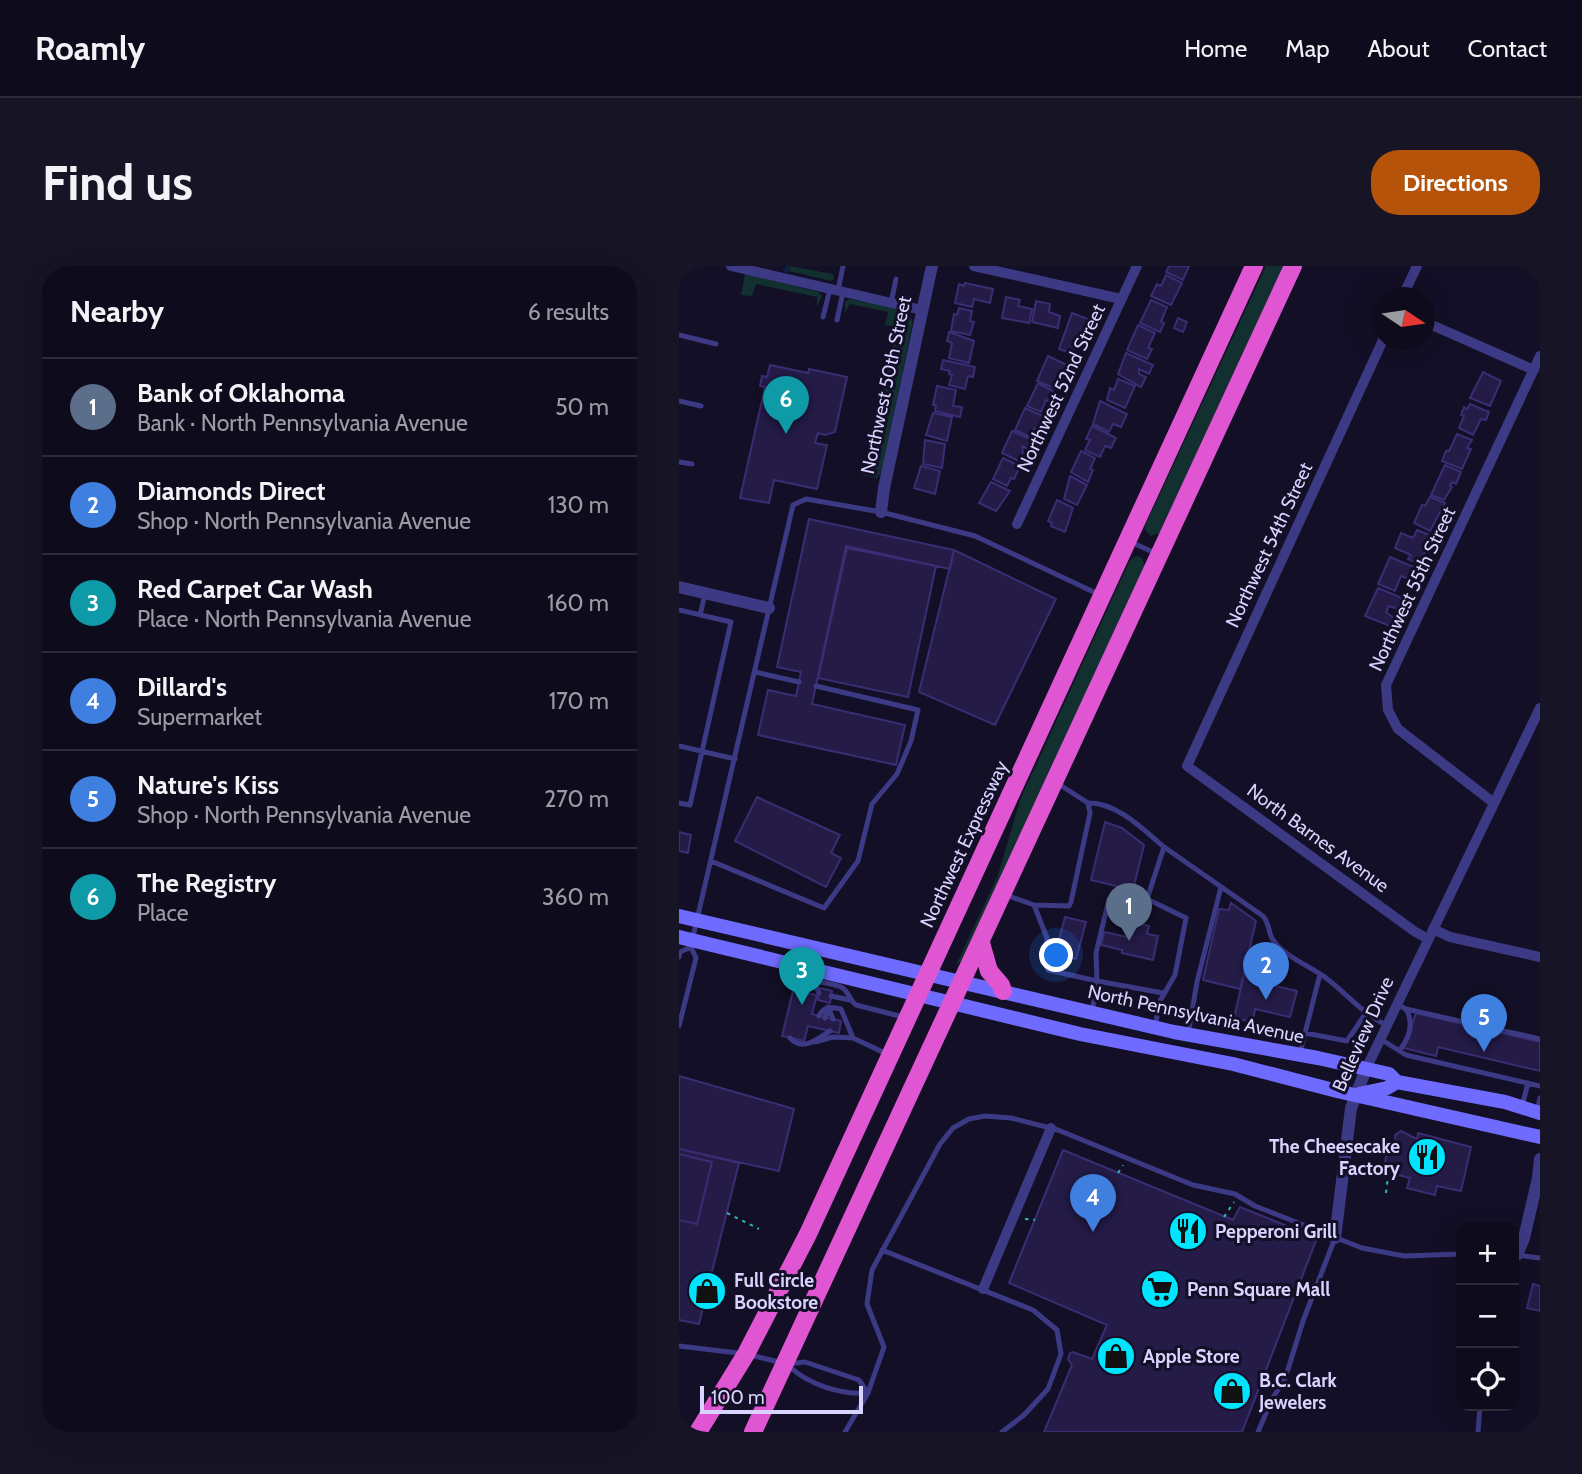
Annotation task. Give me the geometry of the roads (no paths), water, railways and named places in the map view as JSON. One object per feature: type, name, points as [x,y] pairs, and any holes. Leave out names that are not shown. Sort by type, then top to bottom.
[{"type":"highway","name":"Northwest Expressway","points":[[698,1432],[746,1354],[808,1234],[1254,266]]},
{"type":"highway","points":[[753,1432],[787,1364],[1293,266]]},
{"type":"highway","points":[[981,943],[989,971],[1003,991]]},
{"type":"main road","name":"North Pennsylvania Avenue","points":[[679,916],[1155,1027],[1389,1074],[1397,1082],[1522,1106],[1539,1112]]},
{"type":"main road","points":[[687,942],[1080,1034],[1233,1065],[1540,1137]]},
{"type":"main road","points":[[1356,1095],[1387,1088],[1397,1082]]},
{"type":"street","points":[[731,266],[922,310]]},
{"type":"street","name":"Northwest 50th Street","points":[[881,512],[932,266]]},
{"type":"street","points":[[974,266],[1121,299]]},
{"type":"street","name":"Northwest 52nd Street","points":[[1017,524],[1136,266]]},
{"type":"street","points":[[1407,287],[1417,266]]},
{"type":"street","points":[[1435,327],[1534,370]]},
{"type":"street","name":"Northwest 54th Street","points":[[1187,766],[1378,350]]},
{"type":"street","name":"Northwest 55th Street","points":[[1494,803],[1398,729],[1388,710],[1386,685],[1540,356]]},
{"type":"street","points":[[679,587],[769,608]]},
{"type":"street","name":"Belleview Drive","points":[[1335,1238],[1351,1108],[1366,1069],[1386,1025],[1401,1007],[1431,934],[1540,708]]},
{"type":"street","name":"North Barnes Avenue","points":[[1187,766],[1414,931],[1540,957]]},
{"type":"street","points":[[983,1289],[1051,1128]]},
{"type":"street","points":[[1519,1249],[1539,1178],[1540,1159]]},
{"type":"lane","points":[[837,320],[837,291],[843,267]]},
{"type":"lane","points":[[891,303],[896,279]]},
{"type":"lane","points":[[823,317],[837,291]]},
{"type":"lane","points":[[679,335],[716,344]]},
{"type":"lane","points":[[679,401],[701,406]]},
{"type":"lane","points":[[679,461],[692,464]]},
{"type":"lane","points":[[679,957],[697,921],[793,505],[806,499],[881,512],[975,536],[1101,596]]},
{"type":"lane","points":[[1127,540],[1160,555]]},
{"type":"lane","points":[[700,615],[705,593]]},
{"type":"lane","points":[[679,610],[731,622],[690,805],[679,803]]},
{"type":"lane","points":[[755,673],[799,682]]},
{"type":"lane","points":[[711,861],[824,908],[858,861],[872,804],[897,774],[911,741],[918,710],[816,686]]},
{"type":"lane","points":[[679,746],[735,759]]},
{"type":"lane","points":[[1055,782],[1088,803],[1105,804],[1117,811],[1263,916],[1269,923],[1271,939],[1280,948],[1320,974],[1366,1013],[1386,1025]]},
{"type":"lane","points":[[1003,894],[1034,905],[1069,906],[1090,813],[1088,803]]},
{"type":"lane","points":[[1147,899],[1164,847]]},
{"type":"lane","points":[[1188,1034],[1197,982],[1221,887]]},
{"type":"lane","points":[[1092,1012],[1097,981],[1096,953],[1109,899],[1118,898],[1131,903],[1147,899],[1186,918],[1175,975],[1163,993],[1155,1027]]},
{"type":"lane","points":[[1034,905],[1047,938],[1048,970],[1163,993]]},
{"type":"lane","points":[[679,1026],[696,958],[687,942]]},
{"type":"lane","points":[[1299,1055],[1320,974]]},
{"type":"lane","points":[[801,985],[803,981],[813,981],[842,988],[856,1005],[907,1018]]},
{"type":"lane","points":[[813,981],[819,993]]},
{"type":"lane","points":[[831,996],[850,1000]]},
{"type":"lane","points":[[828,1007],[833,1019]]},
{"type":"lane","points":[[822,1017],[822,1011],[828,1007],[841,1009],[853,1038]]},
{"type":"lane","points":[[1401,1007],[1540,1039]]},
{"type":"lane","points":[[1400,1050],[1406,1042],[1410,1026],[1410,1017],[1401,1007]]},
{"type":"lane","points":[[1305,1033],[1347,1041],[1366,1013]]},
{"type":"lane","points":[[819,1029],[820,1037]]},
{"type":"lane","points":[[815,1042],[830,1031]]},
{"type":"lane","points":[[790,1038],[795,1043],[815,1042],[833,1037],[853,1038],[890,1056]]},
{"type":"lane","points":[[1379,1038],[1406,1055],[1540,1086]]},
{"type":"lane","points":[[1522,1106],[1528,1083]]},
{"type":"lane","points":[[845,1432],[868,1393],[884,1347],[867,1304],[872,1270],[932,1157],[953,1128],[969,1119],[993,1115],[1051,1128],[1193,1185],[1235,1194],[1255,1206],[1362,1248],[1404,1256],[1456,1254]]},
{"type":"lane","name":"Belleview Drive","points":[[1258,1432],[1272,1399],[1285,1379],[1303,1321],[1335,1238]]},
{"type":"lane","points":[[882,1250],[1033,1310],[1057,1330],[1061,1354],[1048,1390],[1024,1415],[1002,1432]]},
{"type":"lane","points":[[1519,1257],[1540,1258]]},
{"type":"lane","points":[[679,1346],[746,1354],[787,1364],[805,1362],[859,1380],[868,1393]]},
{"type":"lane","points":[[787,1364],[799,1375],[848,1394],[868,1393]]},
{"type":"lane","points":[[1478,1432],[1480,1411]]},
{"type":"waterway","points":[[786,271],[788,266]]},
{"type":"place","name":"The Registry","points":[[786,434]]},
{"type":"place","name":"Bank of Oklahoma","points":[[1129,941]]},
{"type":"place","name":"Diamonds Direct","points":[[1266,1000]]},
{"type":"place","name":"Red Carpet Car Wash","points":[[802,1005]]},
{"type":"place","name":"Nature's Kiss","points":[[1484,1052]]},
{"type":"place","name":"The Cheesecake Factory","points":[[1427,1157]]},
{"type":"place","name":"Pepperoni Grill","points":[[1188,1231]]},
{"type":"place","name":"Dillard's","points":[[1093,1232]]},
{"type":"place","name":"Penn Square Mall","points":[[1160,1289]]},
{"type":"place","name":"Full Circle Bookstore","points":[[707,1291]]},
{"type":"place","name":"Apple Store","points":[[1116,1356]]},
{"type":"place","name":"B.C. Clark Jewelers","points":[[1232,1391]]}]
